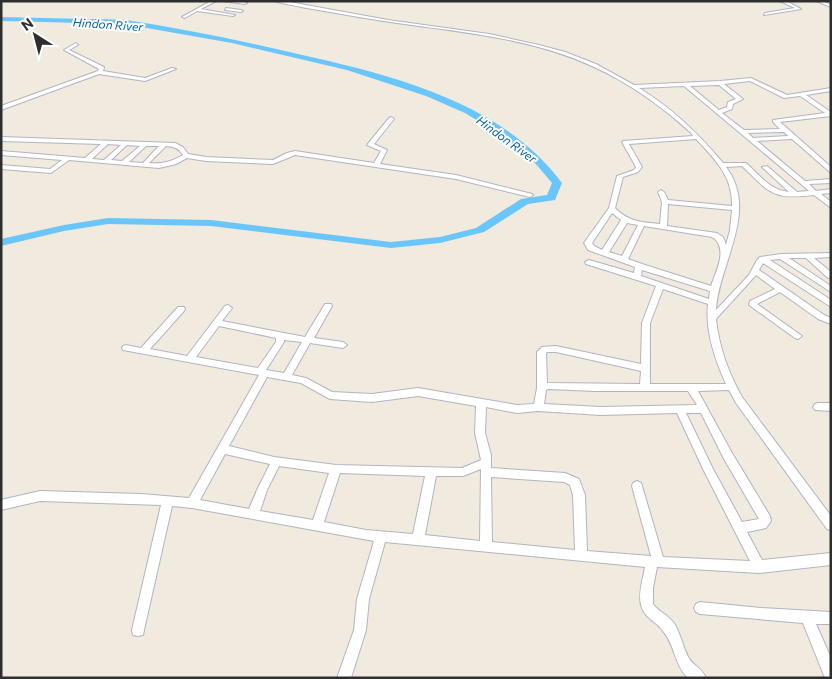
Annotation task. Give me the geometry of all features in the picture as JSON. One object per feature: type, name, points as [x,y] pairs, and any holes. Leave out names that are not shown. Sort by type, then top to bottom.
[{"type":"street","points":[[224,1],[245,3]]},
{"type":"street","points":[[277,1],[389,21],[453,29],[536,46],[587,62],[633,87],[680,119],[721,164],[734,185],[735,208],[731,237],[714,290],[712,303],[721,364],[731,387],[831,525]]},
{"type":"street","points":[[765,14],[799,9],[782,1]]},
{"type":"street","points":[[818,1],[831,6]]},
{"type":"street","points":[[184,17],[211,2],[240,9],[217,8],[209,12]]},
{"type":"street","points":[[196,10],[233,14]]},
{"type":"street","points":[[190,14],[226,18]]},
{"type":"street","points":[[76,44],[66,50],[102,68],[100,72]]},
{"type":"street","points":[[1,108],[100,72],[145,80],[174,69]]},
{"type":"street","points":[[633,87],[720,83],[751,79],[786,97],[829,91]]},
{"type":"street","points":[[719,112],[730,108],[730,103],[740,100],[736,93],[720,83]]},
{"type":"street","points":[[686,85],[829,203]]},
{"type":"street","points":[[802,95],[831,114]]},
{"type":"street","points":[[831,114],[775,121],[831,171]]},
{"type":"street","points":[[377,164],[384,150],[370,145],[391,119]]},
{"type":"street","points":[[743,132],[785,130]]},
{"type":"street","points":[[698,137],[625,142],[639,167],[636,171],[620,176],[612,208],[588,243],[591,248],[604,253],[714,290]]},
{"type":"street","points":[[753,140],[793,137]]},
{"type":"street","points":[[1,139],[178,146],[186,156]]},
{"type":"street","points":[[87,160],[105,144]]},
{"type":"street","points":[[105,162],[124,145]]},
{"type":"street","points":[[124,163],[144,145]]},
{"type":"street","points":[[144,165],[164,145]]},
{"type":"street","points":[[1,153],[144,165],[167,165],[186,156],[206,159],[273,162],[280,160],[287,154],[295,153],[456,177],[530,195]]},
{"type":"street","points":[[1,166],[16,154]]},
{"type":"street","points":[[16,168],[32,155]]},
{"type":"street","points":[[1,166],[52,171],[68,158]]},
{"type":"street","points":[[721,164],[744,164],[774,191],[794,193],[831,191]]},
{"type":"street","points":[[765,167],[794,193]]},
{"type":"street","points":[[803,183],[831,181]]},
{"type":"street","points":[[661,192],[665,202],[662,228]]},
{"type":"street","points":[[665,202],[735,208]]},
{"type":"street","points":[[612,208],[625,220],[662,228],[714,235],[720,239],[725,256]]},
{"type":"street","points":[[604,253],[625,220]]},
{"type":"street","points":[[624,259],[642,224]]},
{"type":"street","points":[[713,318],[755,271],[758,263],[763,259],[781,256],[831,255]]},
{"type":"street","points":[[781,256],[831,290]]},
{"type":"street","points":[[808,256],[831,276]]},
{"type":"street","points":[[763,259],[831,304]]},
{"type":"street","points":[[589,262],[712,303]]},
{"type":"street","points":[[637,277],[639,266]]},
{"type":"street","points":[[755,271],[821,317],[831,320]]},
{"type":"street","points":[[645,388],[646,323],[660,285]]},
{"type":"street","points":[[781,289],[753,305],[798,336]]},
{"type":"street","points":[[286,377],[328,306]]},
{"type":"street","points":[[189,360],[228,308]]},
{"type":"street","points":[[143,351],[182,309]]},
{"type":"street","points":[[216,323],[280,336],[343,345]]},
{"type":"street","points":[[192,503],[280,342],[280,336]]},
{"type":"street","points":[[126,348],[309,381],[324,393],[338,396],[372,398],[418,392],[517,409],[538,406],[601,411],[704,409]]},
{"type":"street","points":[[538,406],[542,388],[542,352],[545,349],[556,349],[644,368]]},
{"type":"street","points":[[542,388],[552,386],[731,387]]},
{"type":"street","points":[[690,387],[764,516],[765,521],[762,524],[738,528]]},
{"type":"street","points":[[481,402],[480,433],[486,455],[486,547]]},
{"type":"street","points":[[818,407],[831,407]]},
{"type":"street","points":[[680,410],[759,567]]},
{"type":"street","points":[[222,449],[276,462],[336,469],[463,472],[486,467],[565,478],[574,482],[579,495],[581,556]]},
{"type":"street","points":[[253,514],[276,462]]},
{"type":"street","points":[[317,526],[336,469]]},
{"type":"street","points":[[418,540],[431,472]]},
{"type":"street","points":[[637,486],[655,562],[647,604],[650,610],[671,630],[680,659],[699,678]]},
{"type":"street","points":[[1,505],[40,496],[168,501],[192,503],[381,537],[581,556],[759,567],[831,559]]},
{"type":"street","points":[[138,630],[168,501]]},
{"type":"street","points":[[344,678],[360,630],[363,599],[381,537]]},
{"type":"street","points":[[700,608],[807,618],[831,618]]},
{"type":"street","points":[[807,618],[831,675]]},
{"type":"waterway","name":"Hindon River","points":[[1,19],[124,22],[232,41],[349,68],[429,94],[468,111],[502,132],[533,155],[557,183],[551,198],[525,201],[480,230],[440,240],[391,245],[211,223],[108,221],[64,228],[1,243]]}]
